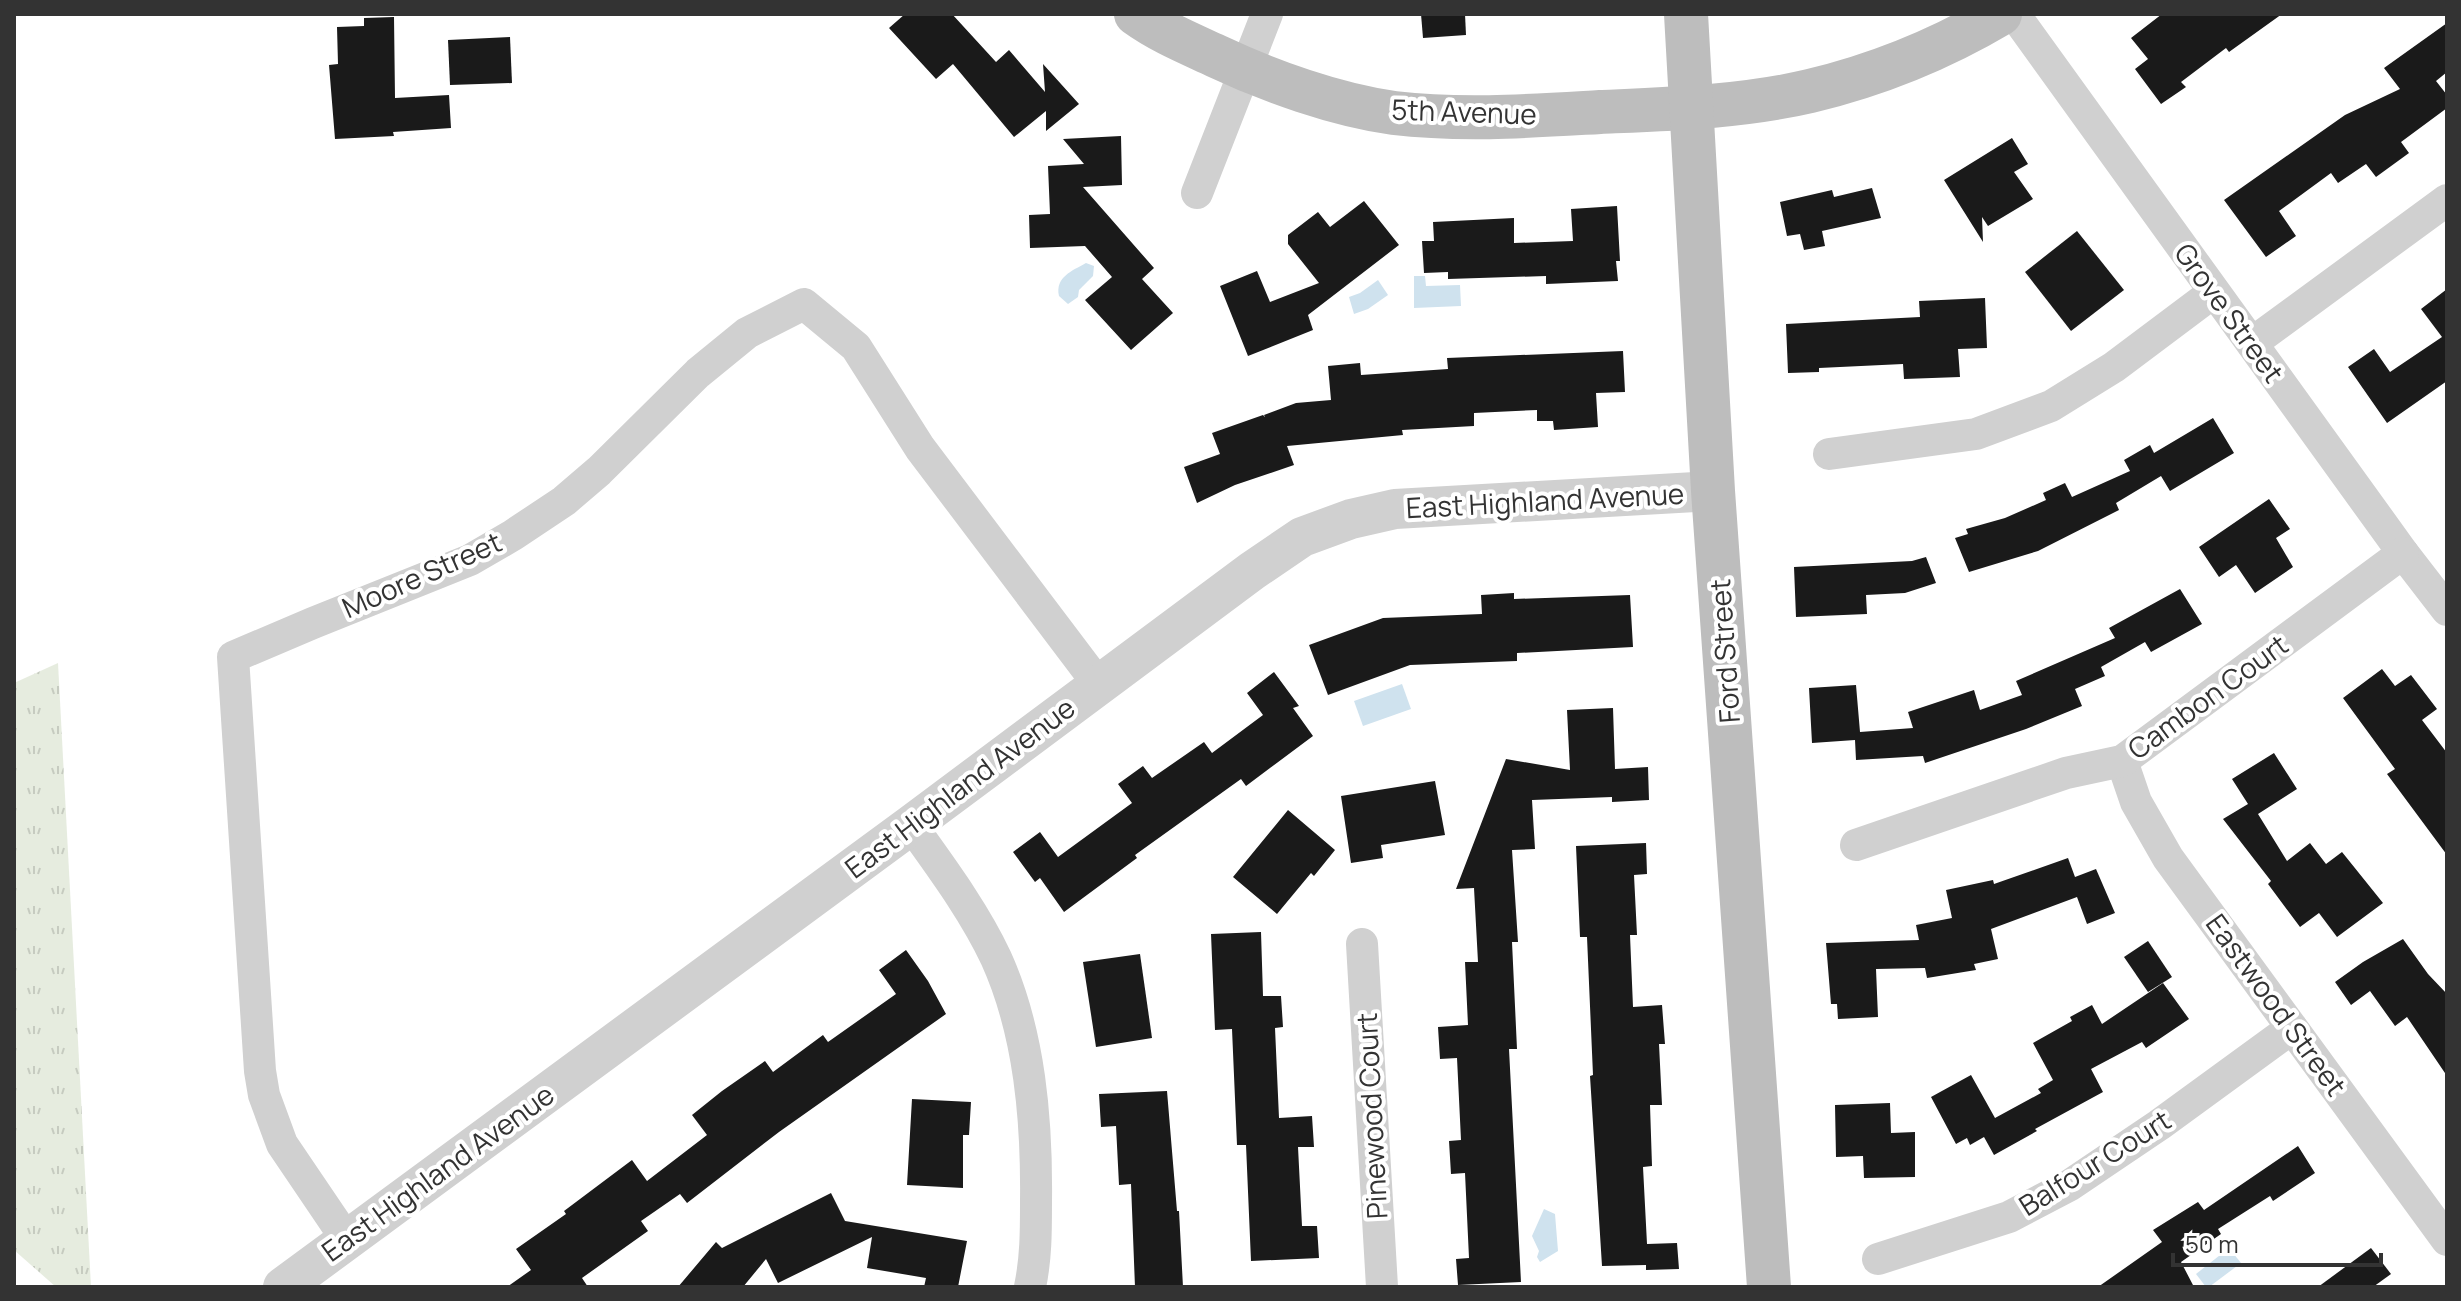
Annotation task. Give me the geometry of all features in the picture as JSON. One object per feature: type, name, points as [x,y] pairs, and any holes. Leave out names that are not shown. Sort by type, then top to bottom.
[{"type":"main road","name":"5th Avenue","points":[[1136,14],[1155,28],[1244,69],[1318,95],[1393,112],[1477,118],[1691,108]]},
{"type":"main road","name":"Ford Street","points":[[1686,14],[1713,491],[1769,1287]]},
{"type":"main road","points":[[1691,108],[1808,91],[1866,75],[1926,53],[2000,14]]},
{"type":"street","points":[[1197,193],[1267,14]]},
{"type":"street","name":"Grove Street","points":[[2014,14],[2447,610]]},
{"type":"street","points":[[2252,343],[2447,200]]},
{"type":"street","points":[[1829,454],[1976,434],[2051,406],[2114,367],[2214,292]]},
{"type":"street","name":"Moore Street","points":[[347,1240],[282,1144],[264,1095],[233,657],[470,560],[513,535],[564,501],[698,373],[747,333],[804,304],[856,347],[920,448],[1099,685]]},
{"type":"street","name":"East Highland Avenue","points":[[283,1287],[1302,537],[1351,519],[1395,509],[1713,491]]},
{"type":"street","name":"Cambon Court","points":[[1856,845],[2066,773],[2122,761],[2403,553]]},
{"type":"street","name":"Eastwood Street","points":[[2122,761],[2136,802],[2168,858],[2447,1240]]},
{"type":"street","points":[[911,825],[984,935],[1017,1017],[1032,1093],[1037,1172],[1036,1258],[1030,1287]]},
{"type":"street","name":"Pinewood Court","points":[[1362,944],[1382,1287]]},
{"type":"street","name":"Balfour Court","points":[[1878,1259],[2009,1217],[2070,1185],[2159,1125],[2292,1028]]},
{"type":"green space","points":[[58,663],[91,1287],[56,1287],[14,1250],[14,683]]},
{"type":"water","points":[[1086,263],[1094,266],[1093,276],[1079,290],[1078,297],[1068,304],[1059,296],[1062,279]]},
{"type":"water","points":[[1414,276],[1425,276],[1426,286],[1460,285],[1461,306],[1414,308]]},
{"type":"water","points":[[1378,280],[1388,295],[1368,309],[1354,314],[1349,297]]},
{"type":"water","points":[[1402,684],[1411,709],[1363,726],[1354,701]]},
{"type":"water","points":[[1544,1209],[1555,1214],[1558,1251],[1540,1262],[1532,1236]]},
{"type":"water","points":[[2229,1248],[2241,1263],[2206,1287],[2196,1274]]},
{"type":"building","points":[[905,14],[952,14],[996,62],[1009,50],[1045,92],[1043,64],[1079,104],[1046,131],[1046,111],[1014,137],[953,64],[936,79],[889,28]]},
{"type":"building","points":[[1421,14],[1465,14],[1466,35],[1423,38]]},
{"type":"building","points":[[2162,14],[2282,14],[2229,52],[2226,48],[2181,82],[2186,87],[2161,104],[2135,69],[2148,59],[2131,38]]},
{"type":"building","points":[[394,17],[395,98],[449,95],[451,128],[393,132],[394,136],[335,139],[329,65],[338,64],[337,27],[364,26],[364,18]]},
{"type":"building","points":[[2447,23],[2447,72],[2436,81],[2447,95],[2447,108],[2401,142],[2409,153],[2376,177],[2366,164],[2338,183],[2331,173],[2279,211],[2296,236],[2266,257],[2224,200],[2345,115],[2400,89],[2384,68]]},
{"type":"building","points":[[510,37],[512,83],[450,85],[448,40]]},
{"type":"building","points":[[1121,136],[1122,185],[1083,187],[1154,268],[1142,279],[1173,313],[1131,350],[1085,300],[1112,277],[1085,246],[1030,248],[1029,215],[1050,214],[1048,166],[1084,164],[1063,139]]},
{"type":"building","points":[[2012,138],[2028,164],[2014,172],[2033,199],[1988,226],[1982,217],[1983,242],[1944,180]]},
{"type":"building","points":[[1872,188],[1881,218],[1822,231],[1825,246],[1804,250],[1800,234],[1787,236],[1780,202],[1832,190],[1834,197]]},
{"type":"building","points":[[1364,201],[1399,245],[1308,315],[1313,330],[1248,356],[1220,286],[1257,271],[1270,302],[1319,283],[1288,244],[1288,235],[1318,212],[1330,227]]},
{"type":"building","points":[[1617,206],[1618,281],[1546,284],[1546,276],[1448,279],[1448,272],[1424,273],[1422,241],[1434,241],[1433,222],[1514,218],[1514,243],[1573,241],[1571,209]]},
{"type":"building","points":[[2077,231],[2124,290],[2071,331],[2025,272]]},
{"type":"building","points":[[2447,289],[2447,381],[2387,423],[2348,367],[2374,349],[2390,372],[2442,337],[2421,309]]},
{"type":"building","points":[[1985,298],[1987,348],[1958,349],[1960,377],[1904,379],[1903,364],[1819,368],[1819,372],[1788,373],[1786,324],[1920,317],[1919,301]]},
{"type":"building","points":[[1623,351],[1625,392],[1596,393],[1598,427],[1554,430],[1553,421],[1537,421],[1537,410],[1474,413],[1474,426],[1402,430],[1403,435],[1287,446],[1294,465],[1235,485],[1197,503],[1184,467],[1220,454],[1212,433],[1263,415],[1265,417],[1296,403],[1331,400],[1328,366],[1360,363],[1361,375],[1448,369],[1447,358]]},
{"type":"building","points":[[2213,418],[2234,453],[2170,491],[2161,476],[2116,503],[2119,510],[2038,551],[1969,572],[1955,538],[1968,534],[1966,529],[2005,518],[2046,500],[2043,493],[2065,483],[2072,497],[2130,471],[2124,460],[2150,445],[2154,453]]},
{"type":"building","points":[[2269,499],[2290,529],[2276,538],[2293,567],[2255,593],[2236,565],[2219,577],[2199,547]]},
{"type":"building","points":[[1926,557],[1936,583],[1905,593],[1866,595],[1867,614],[1796,617],[1794,567],[1912,561]]},
{"type":"building","points":[[2180,589],[2202,624],[2151,652],[2145,642],[2101,667],[2105,676],[2075,689],[2082,706],[2026,729],[1925,763],[1923,756],[1856,760],[1855,740],[1812,743],[1809,688],[1856,685],[1860,732],[1913,728],[1908,712],[1974,690],[1980,710],[2022,695],[2016,681],[2115,638],[2109,628]]},
{"type":"building","points":[[1514,593],[1514,599],[1630,595],[1633,647],[1517,653],[1517,661],[1410,665],[1328,695],[1309,645],[1383,618],[1482,614],[1481,595]]},
{"type":"building","points":[[2382,669],[2395,686],[2411,675],[2437,709],[2422,720],[2447,753],[2447,855],[2387,774],[2395,769],[2343,698]]},
{"type":"building","points":[[1274,672],[1299,706],[1293,708],[1313,736],[1246,786],[1241,779],[1135,855],[1137,858],[1064,912],[1040,878],[1035,882],[1013,852],[1040,832],[1058,857],[1132,803],[1118,784],[1143,766],[1152,778],[1204,742],[1212,753],[1263,715],[1247,693]]},
{"type":"building","points":[[1613,708],[1615,769],[1648,767],[1649,800],[1612,802],[1612,797],[1532,800],[1535,849],[1512,850],[1518,942],[1512,942],[1517,1049],[1509,1049],[1521,1282],[1458,1285],[1456,1259],[1469,1258],[1465,1173],[1451,1174],[1449,1141],[1461,1140],[1457,1058],[1440,1059],[1438,1027],[1468,1025],[1465,962],[1478,962],[1474,888],[1456,889],[1506,759],[1570,770],[1567,710]]},
{"type":"building","points":[[2274,753],[2297,789],[2258,814],[2287,861],[2310,843],[2326,864],[2342,852],[2383,903],[2337,937],[2319,913],[2300,927],[2268,884],[2271,881],[2223,819],[2248,804],[2232,779]]},
{"type":"building","points":[[1435,781],[1445,835],[1381,845],[1383,858],[1351,863],[1341,796]]},
{"type":"building","points":[[1288,810],[1335,850],[1277,914],[1233,877]]},
{"type":"building","points":[[1646,843],[1647,874],[1634,875],[1637,935],[1630,935],[1633,1007],[1662,1005],[1665,1044],[1659,1044],[1662,1105],[1650,1105],[1652,1166],[1643,1167],[1647,1244],[1677,1243],[1679,1269],[1646,1270],[1646,1265],[1602,1266],[1590,1076],[1593,1075],[1587,937],[1580,937],[1576,846]]},
{"type":"building","points":[[2068,858],[2075,877],[2096,869],[2115,913],[2087,924],[2077,897],[1991,929],[1998,959],[1974,964],[1976,970],[1927,978],[1925,968],[1876,969],[1878,1017],[1838,1019],[1837,1004],[1831,1004],[1826,943],[1919,940],[1916,925],[1952,918],[1946,890],[1993,880],[1994,884]]},
{"type":"building","points":[[1261,932],[1263,996],[1281,996],[1283,1027],[1275,1028],[1279,1118],[1312,1116],[1314,1147],[1298,1147],[1302,1226],[1317,1226],[1319,1258],[1251,1261],[1246,1145],[1237,1145],[1232,1029],[1215,1030],[1211,934]]},
{"type":"building","points":[[2403,939],[2447,994],[2447,1076],[2407,1017],[2395,1026],[2370,991],[2351,1005],[2335,982]]},
{"type":"building","points":[[2148,941],[2172,977],[2148,992],[2124,957]]},
{"type":"building","points":[[906,950],[946,1014],[779,1132],[687,1203],[680,1194],[641,1221],[648,1231],[582,1278],[588,1287],[507,1287],[531,1270],[516,1249],[566,1214],[564,1211],[632,1160],[647,1181],[707,1135],[692,1115],[722,1091],[765,1061],[773,1072],[823,1035],[828,1042],[896,994],[879,970]]},
{"type":"building","points":[[1140,954],[1152,1038],[1096,1047],[1083,962]]},
{"type":"building","points":[[2163,983],[2189,1019],[2146,1048],[2142,1042],[2091,1069],[2103,1092],[1994,1155],[1984,1137],[1970,1145],[1967,1138],[1956,1144],[1931,1097],[1971,1075],[1995,1118],[2041,1093],[2038,1089],[2053,1080],[2033,1043],[2072,1021],[2070,1017],[2092,1005],[2102,1024]]},
{"type":"building","points":[[1167,1091],[1183,1287],[1135,1287],[1131,1184],[1119,1185],[1116,1126],[1101,1127],[1099,1094]]},
{"type":"building","points":[[912,1099],[971,1102],[969,1135],[963,1135],[963,1188],[907,1185]]},
{"type":"building","points":[[1890,1103],[1891,1133],[1915,1132],[1915,1177],[1864,1178],[1863,1156],[1836,1157],[1835,1105]]},
{"type":"building","points":[[2298,1146],[2315,1173],[2273,1201],[2270,1196],[2218,1229],[2221,1234],[2181,1262],[2194,1287],[2098,1287],[2162,1242],[2153,1230],[2198,1202],[2204,1210]]},
{"type":"building","points":[[831,1193],[845,1221],[967,1241],[958,1287],[924,1287],[926,1278],[867,1268],[872,1237],[778,1283],[766,1259],[743,1287],[678,1287],[716,1242],[722,1248]]},
{"type":"building","points":[[2371,1248],[2391,1274],[2373,1287],[2318,1287]]}]
